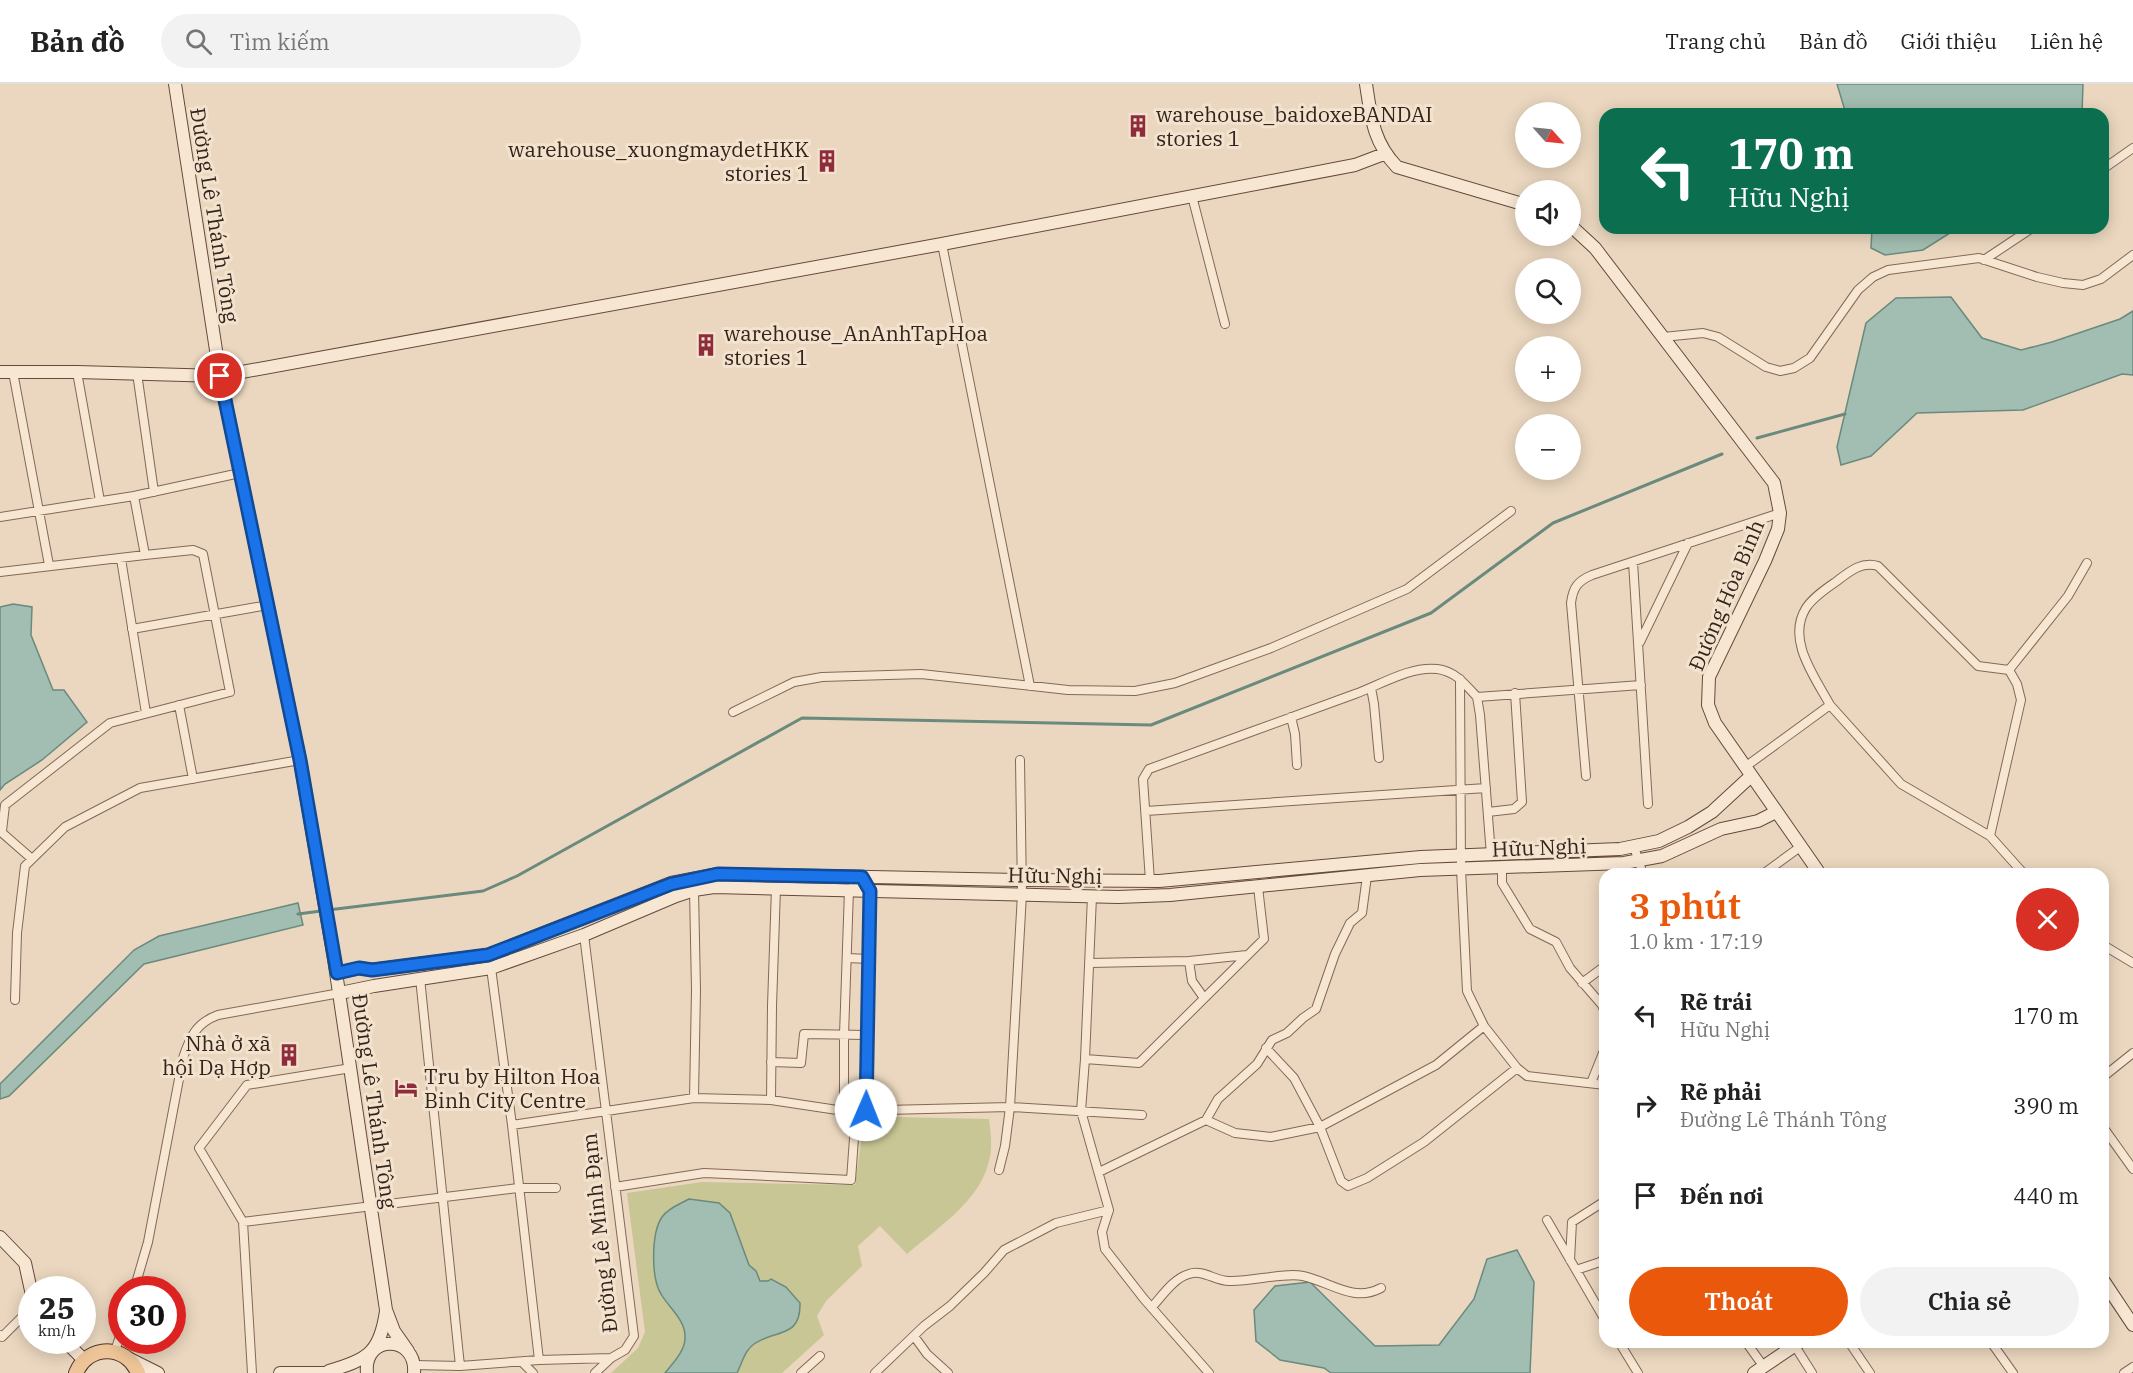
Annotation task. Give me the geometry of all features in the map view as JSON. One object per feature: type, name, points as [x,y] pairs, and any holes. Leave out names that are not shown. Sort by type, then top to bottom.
[{"type":"main road","name":"Đường Lê Thánh Tông","points":[[175,84],[220,376],[300,760],[337,973],[386,1310],[394,1331],[408,1351],[414,1369]]},
{"type":"main road","points":[[1366,84],[1374,131],[1384,154],[1397,166],[1515,202]]},
{"type":"main road","points":[[0,372],[220,376],[942,244],[1355,165],[1384,154]]},
{"type":"main road","name":"Đường Hòa Bình","points":[[1581,235],[1595,248],[1774,483],[1780,513],[1778,529],[1709,677],[1708,705],[1715,723],[1816,868]]},
{"type":"main road","name":"Hữu Nghị","points":[[337,973],[359,968],[372,970],[488,955],[671,884],[718,874],[1150,881],[1421,857],[1634,847],[1659,841],[1712,812],[1748,771]]},
{"type":"main road","name":"Hữu Nghị","points":[[340,993],[491,968],[584,935],[694,890],[714,887],[1118,897],[1170,896],[1420,870],[1624,863],[1662,856],[1721,829],[1758,821],[1776,812]]},
{"type":"main road","points":[[1117,881],[1118,897]]},
{"type":"main road","points":[[534,937],[539,951]]},
{"type":"main road","points":[[0,1237],[25,1263],[28,1276]]},
{"type":"main road","points":[[2109,1289],[2133,1325]]},
{"type":"main road","name":"Đường Lê Thánh Tông","points":[[367,1373],[368,1358],[383,1332],[386,1310]]},
{"type":"main road","points":[[280,1373],[333,1372],[354,1364],[386,1344],[394,1344],[408,1351]]},
{"type":"main road","points":[[1759,1370],[1791,1348]]},
{"type":"main road","points":[[65,1373],[99,1352],[108,1351]]},
{"type":"main road","points":[[120,1354],[158,1373]]},
{"type":"main road","points":[[129,1359],[138,1373]]},
{"type":"street","points":[[2109,165],[2133,148]]},
{"type":"street","points":[[1192,196],[1225,324]]},
{"type":"street","points":[[1984,260],[2023,234]]},
{"type":"street","points":[[942,244],[1030,686]]},
{"type":"street","points":[[1663,337],[1703,333],[1718,337],[1766,367],[1780,370],[1794,368],[1810,358],[1858,290],[1874,277],[1888,270],[1979,258],[2037,277],[2083,285],[2102,279],[2133,255]]},
{"type":"street","points":[[13,372],[49,565]]},
{"type":"street","points":[[77,372],[100,501]]},
{"type":"street","points":[[137,373],[154,492]]},
{"type":"street","points":[[0,517],[134,496],[240,472]]},
{"type":"street","points":[[134,496],[145,555]]},
{"type":"street","points":[[733,712],[794,682],[822,677],[921,674],[1068,690],[1135,691],[1175,683],[1251,656],[1407,589],[1511,511]]},
{"type":"street","points":[[1586,776],[1571,603],[1572,592],[1576,584],[1582,579],[1780,513]]},
{"type":"street","points":[[1639,644],[1688,543]]},
{"type":"street","points":[[0,572],[178,551],[201,552],[204,557],[230,692],[110,723],[5,805],[1,831],[32,859]]},
{"type":"street","points":[[121,559],[146,713]]},
{"type":"street","points":[[1633,562],[1648,804]]},
{"type":"street","points":[[2009,670],[2068,596],[2087,563]]},
{"type":"street","points":[[2009,670],[1978,666],[1878,566],[1864,564],[1844,575],[1807,606],[1800,621],[1800,644],[1830,705],[1901,784],[1990,836],[2019,868]]},
{"type":"street","points":[[132,629],[268,605]]},
{"type":"street","points":[[1150,881],[1143,779],[1149,769],[1412,671],[1435,668],[1450,671],[1477,697],[1491,855]]},
{"type":"street","points":[[1990,836],[2020,700],[2017,684],[2009,670]]},
{"type":"street","points":[[1460,679],[1461,869],[1467,991],[1484,1026],[1517,1068],[1527,1076],[1599,1084]]},
{"type":"street","points":[[1477,697],[1641,685]]},
{"type":"street","points":[[1371,688],[1379,758]]},
{"type":"street","points":[[1488,812],[1514,808],[1522,802],[1515,693]]},
{"type":"street","points":[[179,705],[193,779]]},
{"type":"street","points":[[1748,771],[1830,705]]},
{"type":"street","points":[[1291,717],[1295,734],[1297,765]]},
{"type":"street","points":[[15,1000],[17,933],[25,866],[65,827],[140,788],[300,760]]},
{"type":"street","points":[[999,1170],[1010,1107],[1022,894],[1020,760]]},
{"type":"street","points":[[1146,811],[1486,788]]},
{"type":"street","points":[[1634,847],[1640,868]]},
{"type":"street","points":[[1771,868],[1800,847]]},
{"type":"street","points":[[1502,868],[1502,883],[1530,928],[1556,942],[1570,968],[1599,1004]]},
{"type":"street","points":[[1099,1172],[1206,1120],[1218,1099],[1257,1064],[1272,1040],[1287,1033],[1316,1009],[1335,954],[1350,923],[1362,913],[1366,876]]},
{"type":"street","points":[[615,1187],[704,1173],[851,1180],[861,1110],[867,1035],[870,891],[862,877],[849,890],[844,1111]]},
{"type":"street","points":[[1085,1059],[1139,1063],[1248,955],[1264,939],[1258,887]]},
{"type":"street","points":[[771,1100],[777,888]]},
{"type":"street","points":[[694,890],[696,990],[694,1098]]},
{"type":"street","points":[[1092,896],[1081,1111],[1109,1210],[1102,1232],[1105,1249],[1209,1373]]},
{"type":"street","name":"Đường Lê Minh Đạm","points":[[414,1369],[539,1360],[611,1358],[625,1350],[633,1336],[584,935]]},
{"type":"street","points":[[2109,949],[2133,963]]},
{"type":"street","points":[[1090,963],[1189,961],[1248,955]]},
{"type":"street","points":[[847,958],[869,959]]},
{"type":"street","points":[[1189,961],[1192,981],[1204,998]]},
{"type":"street","points":[[491,968],[539,1360]]},
{"type":"street","points":[[1582,982],[1599,970]]},
{"type":"street","points":[[420,978],[460,1366]]},
{"type":"street","points":[[138,1276],[148,1242],[183,1058],[196,1029],[206,1020],[218,1015],[340,993]]},
{"type":"street","points":[[1206,1120],[1235,1133],[1271,1137],[1320,1127],[1436,1065],[1484,1026]]},
{"type":"street","points":[[771,1062],[801,1063],[804,1034],[867,1035]]},
{"type":"street","points":[[1266,1048],[1294,1078],[1320,1127],[1341,1181],[1345,1185],[1352,1185],[1367,1178],[1424,1142],[1517,1068]]},
{"type":"street","points":[[2109,1072],[2133,1053]]},
{"type":"street","points":[[1591,1083],[1599,1063]]},
{"type":"street","points":[[252,1373],[243,1222],[199,1148],[247,1085],[351,1068]]},
{"type":"street","points":[[512,1125],[694,1098],[771,1100],[844,1111],[1010,1107],[1142,1115]]},
{"type":"street","points":[[2109,1135],[2133,1169]]},
{"type":"street","points":[[243,1222],[518,1188],[556,1188]]},
{"type":"street","points":[[1570,1260],[1572,1222],[1599,1205]]},
{"type":"street","points":[[875,1373],[984,1274],[1004,1250],[1056,1222],[1109,1210]]},
{"type":"street","points":[[1548,1220],[1599,1310]]},
{"type":"street","points":[[1576,1270],[1599,1262]]},
{"type":"street","points":[[1152,1307],[1184,1275],[1193,1272],[1229,1281],[1299,1275],[1359,1295],[1381,1288]]},
{"type":"street","points":[[1,1337],[18,1320]]},
{"type":"street","points":[[914,1336],[927,1354],[948,1373]]},
{"type":"street","points":[[1623,1348],[1638,1373]]},
{"type":"street","points":[[1749,1348],[1759,1370]]},
{"type":"street","points":[[1799,1348],[1812,1373]]},
{"type":"street","points":[[1853,1348],[1870,1373]]},
{"type":"street","points":[[1995,1348],[2013,1373]]},
{"type":"street","points":[[801,1373],[820,1356]]},
{"type":"street","points":[[595,1373],[611,1358]]},
{"type":"street","points":[[522,1362],[533,1373]]},
{"type":"street","points":[[2124,1373],[2133,1367]]},
{"type":"shaded area","points":[[1837,84],[2083,84],[2082,108],[1844,108]]},
{"type":"shaded area","points":[[1872,234],[1948,234],[1923,250],[1885,255],[1871,248]]},
{"type":"shaded area","points":[[1951,297],[1982,338],[2021,350],[2120,319],[2133,311],[2133,375],[2122,374],[2023,410],[1917,413],[1871,456],[1841,465],[1837,447],[1866,323],[1896,298]]},
{"type":"shaded area","points":[[13,604],[32,607],[31,635],[53,690],[64,690],[87,722],[42,760],[5,784],[0,790],[0,607]]},
{"type":"shaded area","points":[[298,903],[303,925],[144,964],[9,1096],[0,1099],[0,1084],[134,950],[159,936]]},
{"type":"shaded area","points":[[895,1117],[989,1119],[991,1154],[983,1179],[954,1214],[907,1254],[880,1226],[858,1246],[862,1266],[826,1301],[817,1316],[824,1335],[782,1373],[611,1373],[638,1348],[645,1332],[627,1193],[702,1182],[855,1185],[863,1126],[888,1125]]},
{"type":"shaded area","points":[[689,1199],[719,1203],[730,1213],[749,1265],[756,1271],[760,1281],[771,1279],[786,1287],[800,1303],[799,1314],[791,1328],[754,1344],[746,1353],[737,1373],[665,1373],[683,1348],[685,1332],[680,1320],[658,1287],[654,1267],[654,1244],[658,1224],[662,1217]]},
{"type":"shaded area","points":[[1517,1250],[1534,1282],[1530,1373],[1331,1373],[1324,1368],[1280,1360],[1256,1341],[1254,1310],[1275,1286],[1310,1282],[1375,1346],[1439,1345],[1474,1299],[1487,1259]]},
{"type":"waterway","points":[[1757,438],[1845,414]]},
{"type":"waterway","points":[[328,910],[483,891],[517,876],[802,718],[1151,725],[1431,613],[1553,523],[1722,454]]},
{"type":"waterway","points":[[298,914],[321,911]]},
{"type":"place","name":"warehouse_baidoxeBANDAI stories 1","points":[[1138,126]]},
{"type":"place","name":"warehouse_xuongmaydetHKK stories 1","points":[[827,161]]},
{"type":"place","name":"warehouse_AnAnhTapHoa stories 1","points":[[706,345]]},
{"type":"place","name":"Nhà ở xã hội Dạ Hợp","points":[[289,1055]]},
{"type":"place","name":"Tru by Hilton Hoa Binh City Centre","points":[[406,1088]]},
{"type":"route","points":[[220,376],[300,760],[337,973],[359,968],[372,970],[488,955],[671,884],[696,877],[718,874],[862,877],[870,891],[866,1110]]}]
